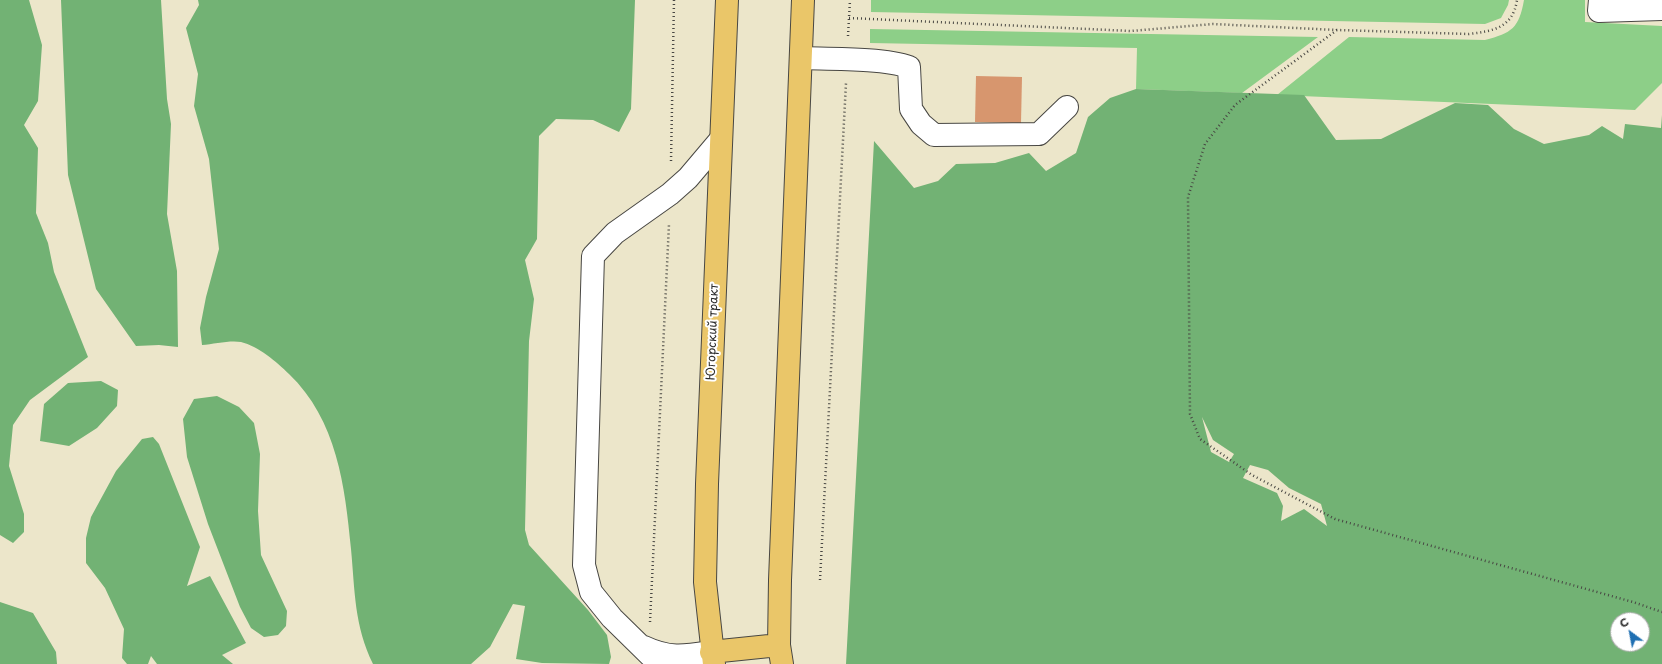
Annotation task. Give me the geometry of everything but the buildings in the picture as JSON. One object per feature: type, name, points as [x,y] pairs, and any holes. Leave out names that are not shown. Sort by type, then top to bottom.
[{"type":"main road","name":"Югорский тракт","points":[[713,658],[705,582],[707,484],[727,0]]},
{"type":"main road","points":[[713,658],[780,654],[803,0]]},
{"type":"lane","points":[[1600,0],[1599,11],[1662,9]]},
{"type":"lane","points":[[801,58],[902,64],[908,67],[911,109],[921,124],[934,135],[1039,134],[1067,106]]},
{"type":"lane","points":[[713,658],[653,655],[612,618],[591,592],[584,565],[593,256],[615,233],[670,194],[688,178],[721,139]]},
{"type":"path","points":[[653,655],[654,643],[650,620],[670,194],[674,0]]},
{"type":"path","points":[[820,580],[850,0]]},
{"type":"path","points":[[849,18],[1131,31],[1213,24],[1469,34],[1504,26],[1516,11],[1517,0]]},
{"type":"path","points":[[1337,30],[1235,105],[1205,144],[1188,197],[1190,414],[1200,439],[1252,476],[1335,520],[1634,602],[1662,612]]},
{"type":"green space","points":[[0,0],[29,0],[42,45],[38,101],[24,125],[38,148],[36,213],[48,243],[54,272],[88,357],[30,400],[13,425],[9,466],[24,514],[24,532],[13,543],[0,535]]},
{"type":"green space","points":[[61,0],[161,0],[167,99],[171,124],[167,214],[177,271],[178,347],[159,345],[136,346],[96,289],[68,175]]},
{"type":"green space","points":[[198,0],[635,0],[631,109],[619,132],[593,120],[556,119],[539,136],[537,239],[525,260],[534,299],[529,341],[525,530],[529,545],[588,610],[607,635],[611,657],[609,664],[542,663],[516,659],[525,606],[513,604],[490,647],[471,664],[373,664],[362,635],[356,608],[346,502],[336,455],[318,412],[305,392],[289,374],[273,360],[254,347],[241,342],[202,345],[200,328],[206,297],[219,249],[209,159],[194,106],[198,74],[186,28],[199,5]]},
{"type":"green space","points":[[871,0],[1509,0],[1501,18],[1485,24],[871,12]]},
{"type":"green space","points":[[1524,0],[1585,0],[1585,22],[1662,26],[1662,83],[1635,110],[1277,95],[1349,37],[1485,40],[1502,35],[1513,28],[1520,17]]},
{"type":"green space","points":[[870,29],[1318,37],[1242,93],[1136,89],[1137,48],[870,43]]},
{"type":"green space","points":[[1136,89],[1304,95],[1336,140],[1381,139],[1455,103],[1488,105],[1514,129],[1544,144],[1589,135],[1602,126],[1623,139],[1625,124],[1661,128],[1662,115],[1662,664],[846,664],[874,141],[914,188],[938,181],[956,164],[995,163],[1029,153],[1046,171],[1076,153],[1088,117],[1110,98]],"holes":[[[1202,417],[1213,440],[1234,454],[1229,462],[1211,452]],[[1250,465],[1268,470],[1289,488],[1321,504],[1327,526],[1304,509],[1281,521],[1283,506],[1277,493],[1243,478]]]},
{"type":"green space","points":[[101,381],[118,390],[117,406],[97,428],[69,446],[40,441],[44,404],[68,383]]},
{"type":"green space","points":[[217,396],[239,407],[254,423],[260,454],[258,511],[261,555],[287,611],[286,626],[278,635],[264,637],[251,628],[240,607],[208,524],[187,457],[183,419],[194,399]]},
{"type":"green space","points":[[153,437],[159,444],[200,547],[187,586],[210,576],[246,643],[222,655],[233,664],[157,664],[151,656],[148,664],[127,664],[122,658],[124,629],[105,588],[86,563],[86,538],[91,517],[116,471],[142,439]]},
{"type":"green space","points":[[0,602],[33,613],[56,652],[57,664],[0,664]]}]
